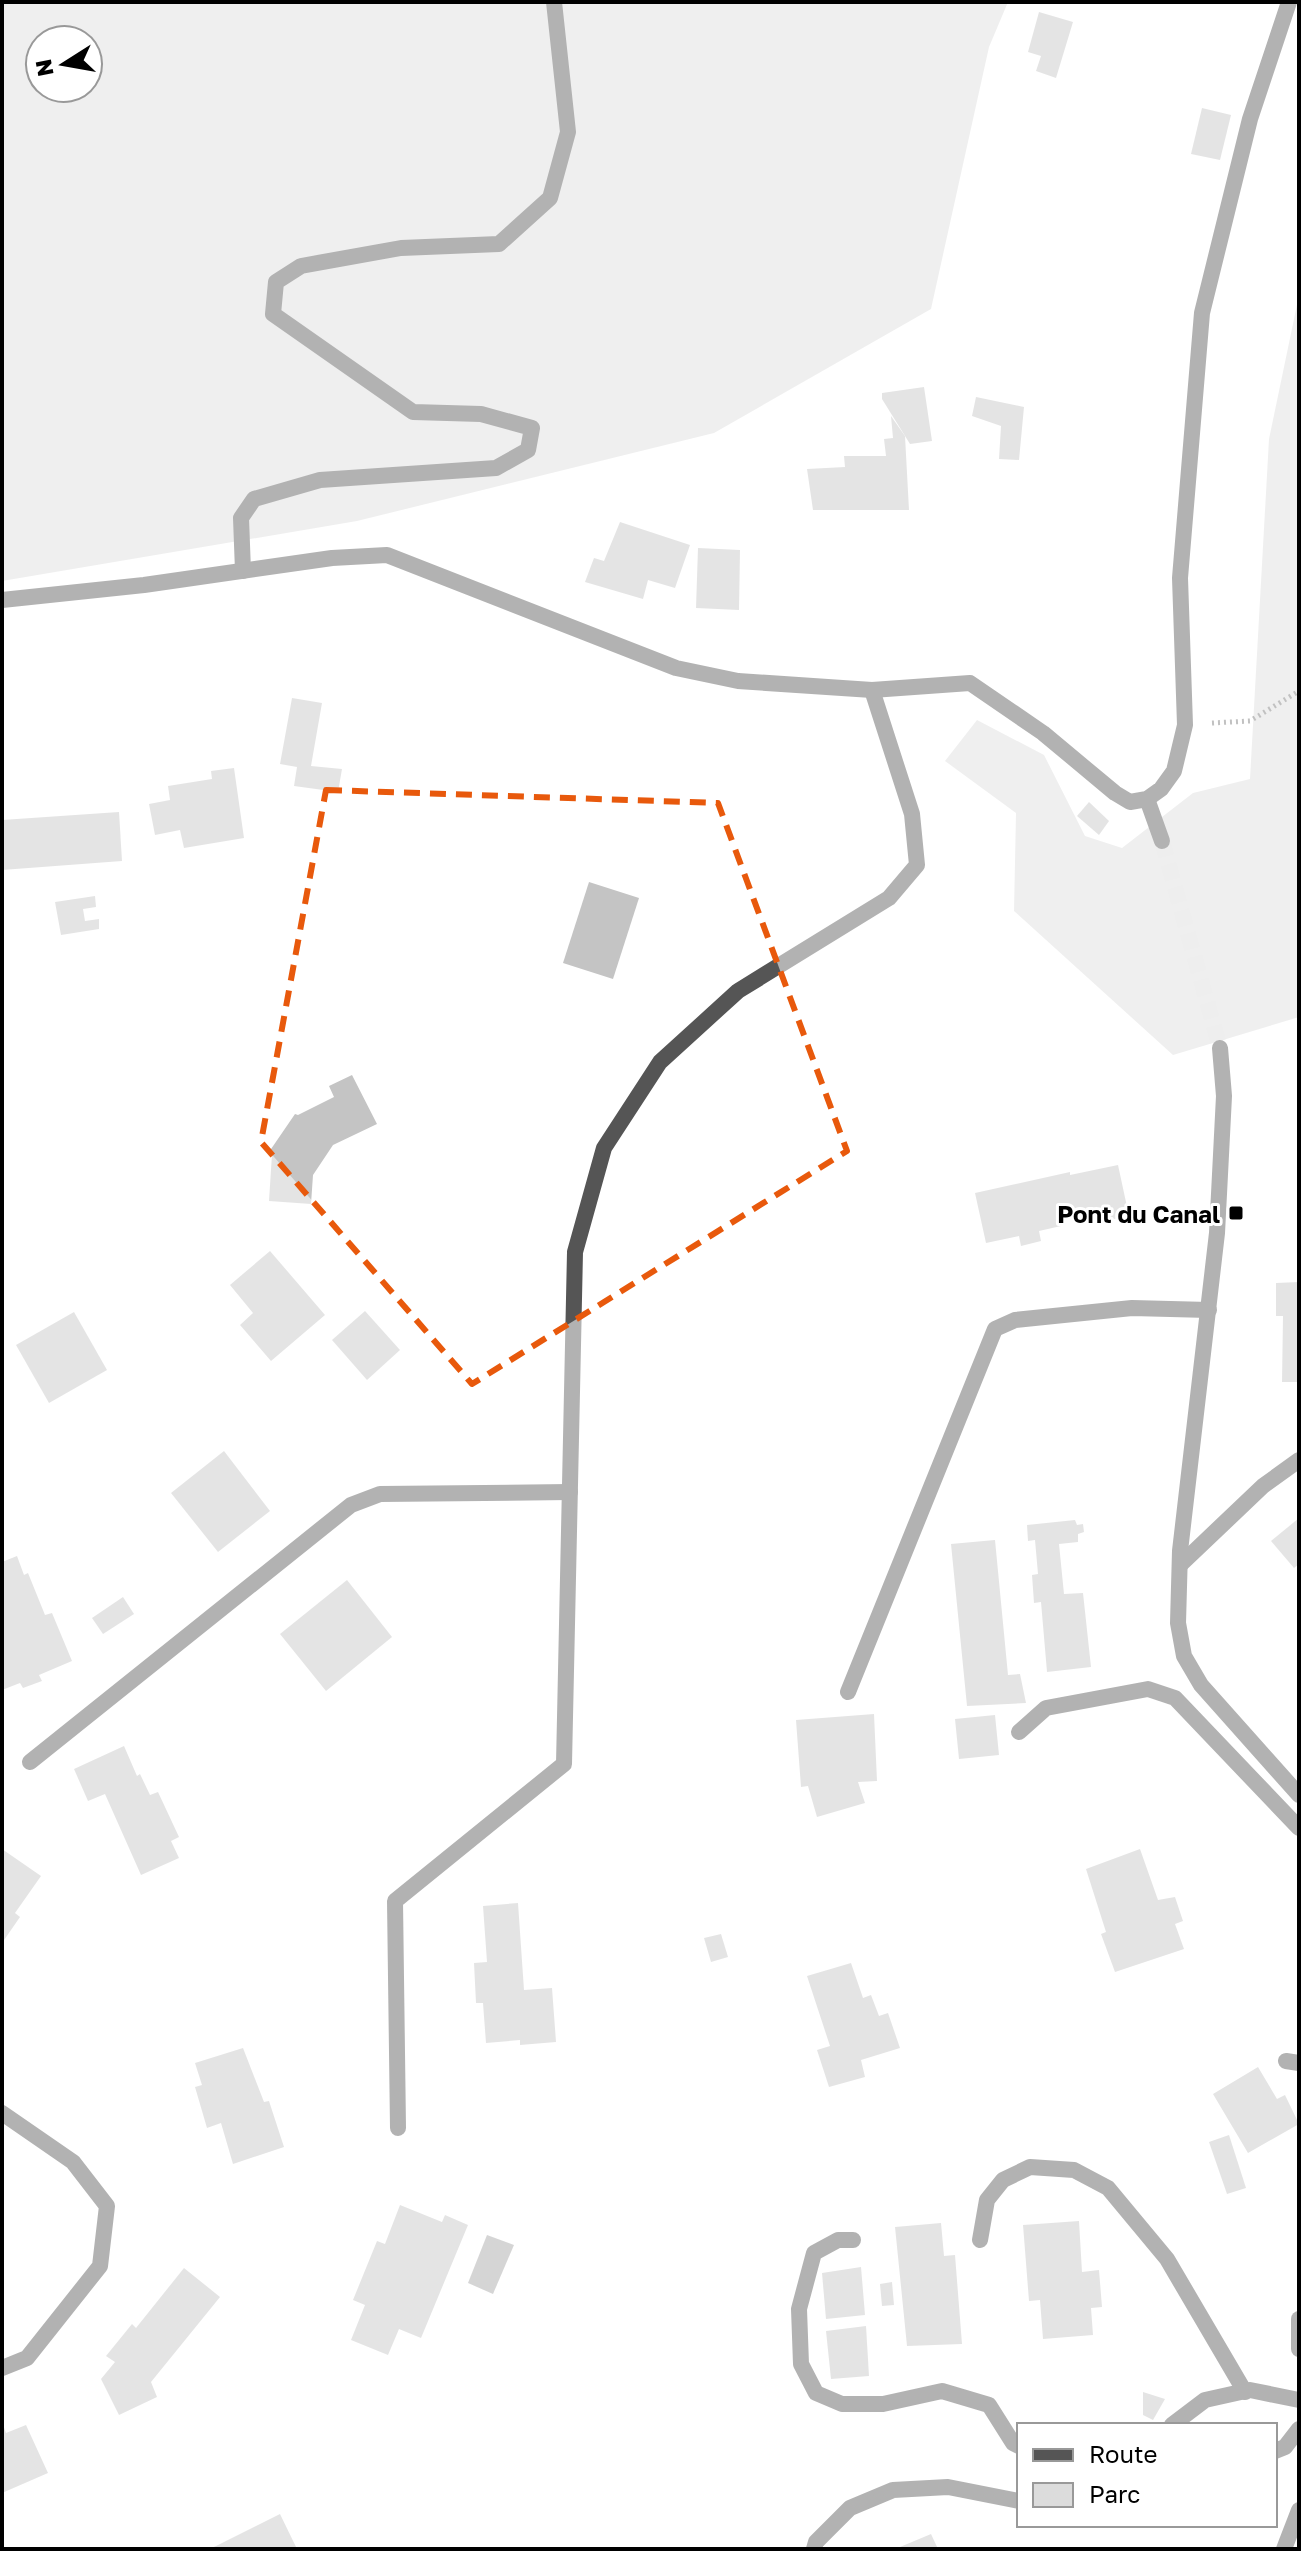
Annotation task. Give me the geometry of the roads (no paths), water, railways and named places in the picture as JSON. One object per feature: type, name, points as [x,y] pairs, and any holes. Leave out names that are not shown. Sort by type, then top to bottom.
[{"type":"street","points":[[243,571],[241,518],[254,499],[320,480],[496,468],[528,450],[532,428],[481,414],[413,412],[273,314],[276,282],[301,266],[401,248],[499,244],[550,198],[568,132],[554,2]]},
{"type":"street","points":[[2,600],[144,585],[332,558],[387,555],[676,668],[738,681],[872,690],[970,683],[1043,733],[1115,793],[1130,802],[1147,799],[1161,789],[1174,771],[1185,725],[1180,578],[1202,313],[1250,119],[1289,2]]},
{"type":"street","points":[[398,2128],[395,1901],[564,1764],[575,1252],[604,1148],[660,1062],[738,991],[889,898],[917,865],[912,814],[872,690]]},
{"type":"street","points":[[1147,799],[1162,841]]},
{"type":"street","points":[[1220,1048],[1224,1096],[1217,1233],[1180,1565],[1178,1623],[1184,1656],[1201,1685],[1299,1795]]},
{"type":"street","points":[[848,1692],[995,1329],[1015,1320],[1132,1308],[1209,1310]]},
{"type":"street","points":[[1180,1565],[1263,1486],[1299,1460]]},
{"type":"street","points":[[30,1762],[351,1505],[380,1494],[570,1492]]},
{"type":"street","points":[[1019,1732],[1046,1708],[1148,1689],[1175,1698],[1299,1828]]},
{"type":"street","points":[[2,2113],[73,2162],[107,2206],[100,2266],[27,2358],[2,2368]]},
{"type":"street","points":[[980,2240],[987,2200],[1003,2180],[1030,2167],[1074,2170],[1108,2188],[1167,2259],[1245,2392]]},
{"type":"street","points":[[853,2240],[838,2240],[814,2253],[799,2309],[801,2364],[816,2393],[842,2404],[883,2404],[942,2391],[989,2405],[1017,2445]]},
{"type":"street","points":[[1299,2319],[1299,2349]]},
{"type":"street","points":[[1175,2423],[1205,2400],[1250,2390],[1299,2400]]},
{"type":"street","points":[[1277,2450],[1285,2447],[1299,2429]]},
{"type":"street","points":[[814,2549],[816,2542],[850,2508],[893,2490],[948,2487],[1017,2501]]},
{"type":"street","points":[[1284,2549],[1299,2510]]},
{"type":"tunnel","points":[[1162,841],[1220,1048]]},
{"type":"place","name":"Pont du Canal","points":[[1236,1213]]}]
